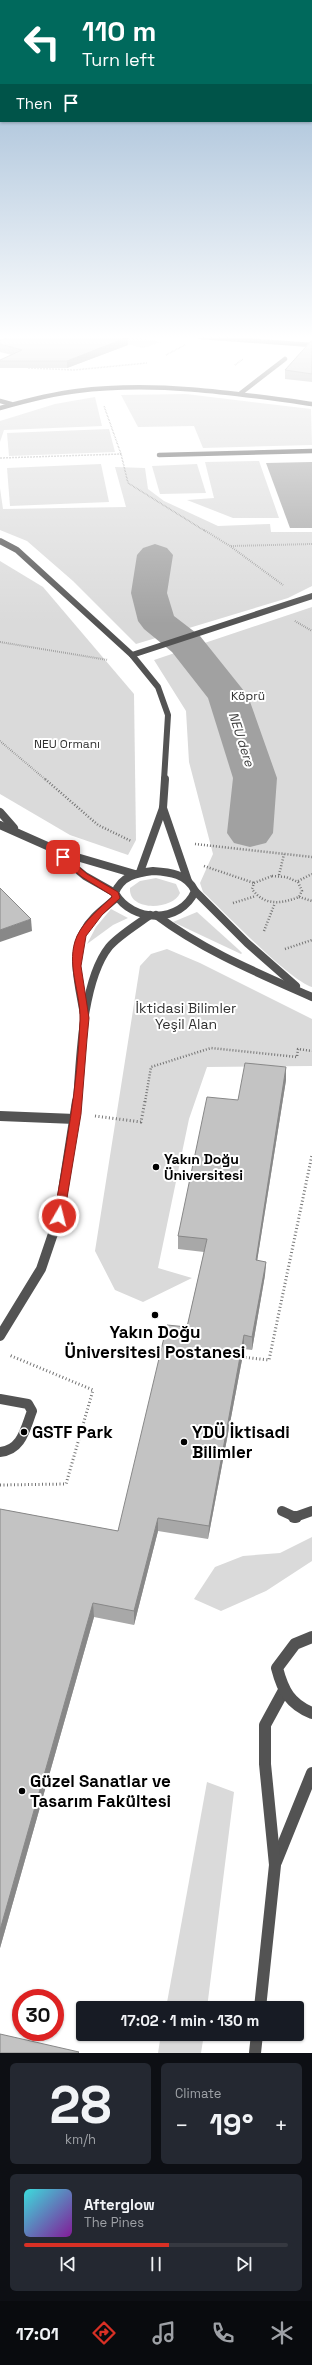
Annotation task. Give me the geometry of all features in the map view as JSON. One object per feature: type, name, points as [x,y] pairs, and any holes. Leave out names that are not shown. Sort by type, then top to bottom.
[{"type":"street","points":[[159,455],[312,451]]},
{"type":"street","points":[[0,541],[17,550],[132,655],[158,687],[168,715],[163,808],[151,846],[138,873],[120,882],[115,895],[81,936],[76,966],[84,1018]]},
{"type":"street","points":[[132,655],[312,596]]},
{"type":"street","points":[[163,808],[188,881],[195,891],[246,942],[303,992]]},
{"type":"street","points":[[0,812],[14,828]]},
{"type":"street","points":[[0,825],[14,828],[52,848],[87,862],[138,873],[167,872],[188,881]]},
{"type":"street","points":[[52,848],[85,876],[115,895],[128,909],[153,915],[181,934],[228,960],[312,997]]},
{"type":"street","points":[[0,1336],[44,1261],[59,1216],[76,1117],[84,1018],[97,971],[109,947],[153,915],[180,910],[189,905],[194,898],[195,891]]},
{"type":"street","points":[[0,1116],[76,1117]]},
{"type":"street","points":[[0,1398],[28,1404],[32,1411],[18,1446],[8,1452],[0,1452]]},
{"type":"street","points":[[282,1512],[295,1517],[312,1511]]},
{"type":"street","points":[[312,1637],[302,1639],[289,1647],[277,1668],[283,1692],[298,1708],[312,1713]]},
{"type":"street","points":[[261,2001],[275,1865],[265,1764],[265,1725],[283,1692]]},
{"type":"street","points":[[275,1865],[312,1773]]},
{"type":"street","points":[[255,2053],[256,2041]]},
{"type":"path","points":[[114,433],[128,483],[230,546],[285,586]]},
{"type":"path","points":[[0,458],[121,454]]},
{"type":"path","points":[[230,546],[312,544]]},
{"type":"path","points":[[0,642],[115,661]]},
{"type":"path","points":[[0,741],[98,825],[138,844],[151,846]]},
{"type":"path","points":[[192,844],[312,857]]},
{"type":"path","points":[[279,875],[284,854]]},
{"type":"path","points":[[202,865],[254,883]]},
{"type":"path","points":[[298,881],[312,874]]},
{"type":"path","points":[[279,875],[298,881],[302,886],[303,892],[299,897],[288,902],[275,903],[256,896],[252,889],[254,883],[264,877],[279,875]]},
{"type":"path","points":[[231,904],[256,896]]},
{"type":"path","points":[[299,897],[312,902]]},
{"type":"path","points":[[262,936],[275,903]]},
{"type":"path","points":[[282,950],[312,940]]},
{"type":"path","points":[[76,1117],[141,1122],[151,1067],[211,1048],[297,1057],[298,1049],[312,1051]]},
{"type":"path","points":[[242,1358],[269,1360],[312,1155]]},
{"type":"path","points":[[0,1485],[66,1484],[94,1390],[7,1354]]},
{"type":"green space","points":[[0,433],[3,433],[0,442]]},
{"type":"green space","points":[[7,433],[110,433],[115,452],[9,456]]},
{"type":"green space","points":[[197,433],[312,433],[312,445],[203,448]]},
{"type":"green space","points":[[259,461],[279,518],[233,518],[187,500],[214,498],[205,462]]},
{"type":"green space","points":[[101,464],[109,502],[10,506],[7,468]]},
{"type":"green space","points":[[197,464],[206,493],[160,494],[152,466]]},
{"type":"green space","points":[[115,467],[145,468],[148,489],[164,501],[218,526],[270,524],[271,532],[312,532],[312,586],[288,598],[136,644],[73,581],[27,541],[0,530],[0,488],[3,509],[126,507]]},
{"type":"green space","name":"NEU Ormanı","points":[[0,561],[43,587],[134,694],[136,840],[128,855],[70,835],[0,794]]},
{"type":"green space","name":"Köprü","points":[[312,607],[312,987],[288,972],[273,959],[203,892],[200,883],[213,854],[189,762],[186,711],[154,660]]},
{"type":"green space","points":[[156,878],[176,884],[180,893],[176,899],[169,903],[152,906],[143,905],[131,896],[130,888],[140,881]]},
{"type":"green space","points":[[111,909],[128,918],[113,925],[87,944],[96,927]]},
{"type":"green space","points":[[197,912],[242,953],[241,954],[173,922]]},
{"type":"green space","name":"İktidasi Bilimler Yeşil Alan","points":[[167,949],[200,963],[312,1019],[312,1066],[207,1067],[189,1119],[158,1268],[192,1278],[143,1302],[115,1290],[95,1251],[140,966],[151,954]]},
{"type":"green space","points":[[312,1537],[312,1561],[266,1591],[221,1611],[194,1599],[215,1567],[243,1556],[280,1553]]},
{"type":"green space","points":[[207,1782],[234,1792],[208,2001],[167,2001]]},
{"type":"green space","points":[[160,2041],[203,2041],[201,2053],[158,2053]]},
{"type":"shaded area","points":[[312,462],[312,528],[290,528],[266,463]]},
{"type":"building","points":[[0,888],[31,919],[0,930]]},
{"type":"building","points":[[245,1063],[286,1067],[256,1260],[266,1262],[252,1337],[244,1335],[209,1526],[158,1518],[134,1611],[93,1603],[0,1930],[0,1509],[118,1531],[167,1325],[187,1327],[207,1239],[178,1236],[207,1097],[238,1100]]},
{"type":"building","points":[[0,2034],[12,2037],[12,2041],[31,2041],[79,2052],[78,2053],[0,2053]]},
{"type":"waterway","name":"NEU dere","points":[[155,555],[149,593],[157,621],[186,644],[228,696],[255,778],[250,833]]},
{"type":"place","name":"Yakın Doğu Üniversitesi","points":[[156,1167]]},
{"type":"place","name":"Yakın Doğu Üniversitesi Postanesi","points":[[155,1315]]},
{"type":"place","name":"GSTF Park","points":[[24,1432]]},
{"type":"place","name":"YDÜ İktisadi Bilimler","points":[[184,1442]]},
{"type":"place","name":"Güzel Sanatlar ve Tasarım Fakültesi","points":[[22,1791]]},
{"type":"route","points":[[59,1216],[76,1114],[83,1039],[84,1018],[76,966],[81,936],[99,913],[116,898],[115,893],[85,876],[63,857]]}]
